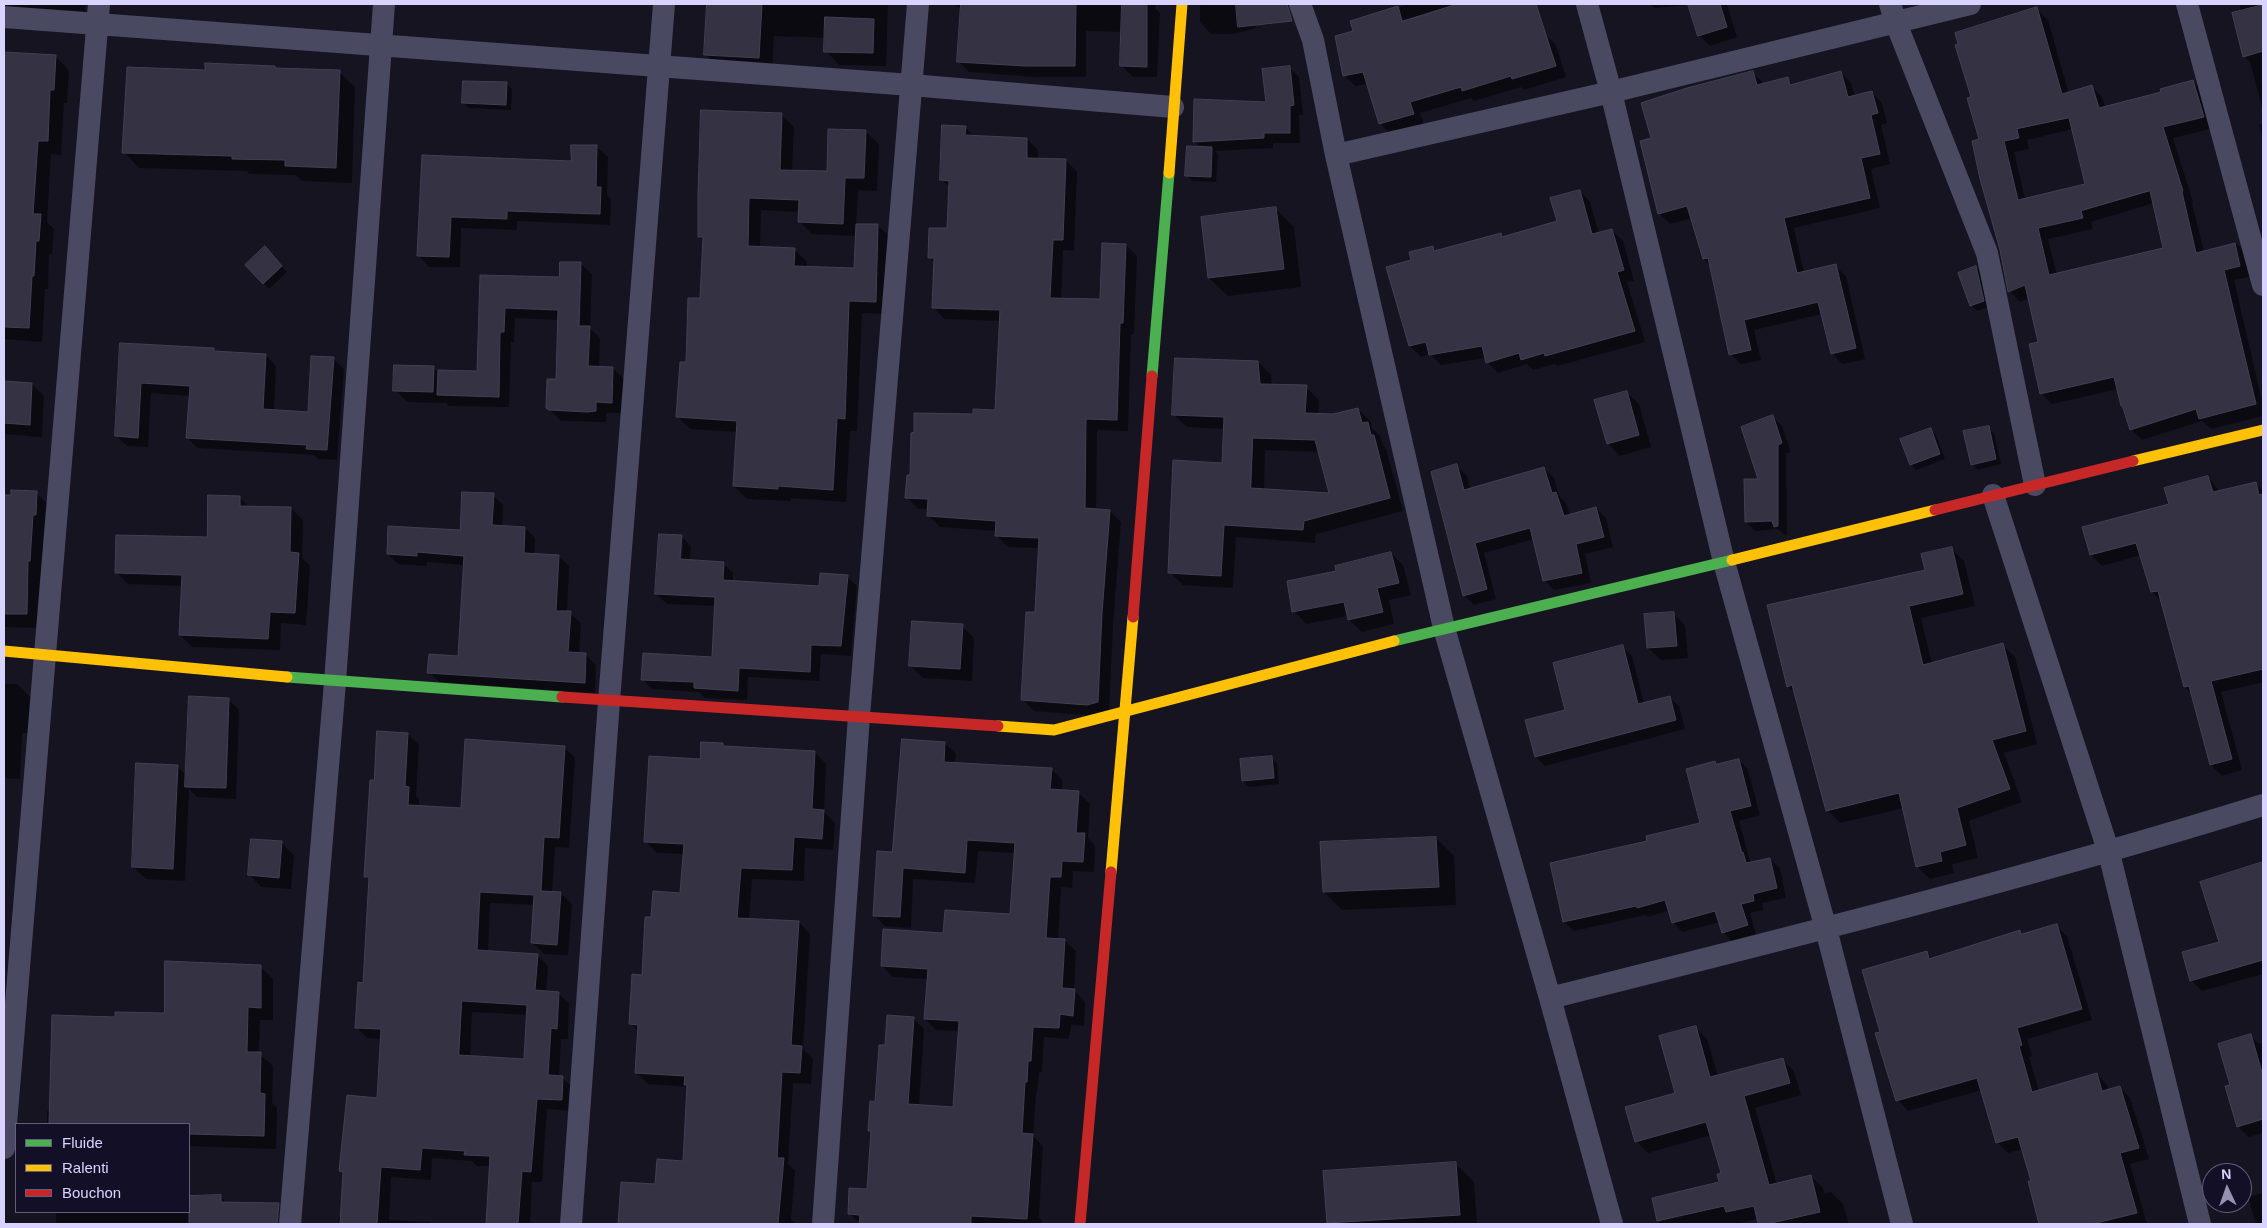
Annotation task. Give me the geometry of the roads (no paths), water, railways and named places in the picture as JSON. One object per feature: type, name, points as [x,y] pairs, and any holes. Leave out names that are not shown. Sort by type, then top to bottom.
[{"type":"street","points":[[290,1224],[335,682],[384,4]]},
{"type":"street","points":[[571,1224],[609,701],[664,4]]},
{"type":"street","points":[[823,1224],[859,716],[918,4]]},
{"type":"street","points":[[1080,1224],[1126,710],[1182,4]]},
{"type":"street","points":[[1300,4],[1313,40],[1336,155],[1444,628],[1550,998],[1612,1224]]},
{"type":"street","points":[[1588,4],[1612,92],[1724,562],[1826,929],[1902,1224]]},
{"type":"street","points":[[1336,155],[1612,92],[1893,13],[1970,4]]},
{"type":"street","points":[[2187,4],[2263,285]]},
{"type":"street","points":[[1893,13],[1987,253],[2035,485]]},
{"type":"street","points":[[4,1148],[98,14]]},
{"type":"street","points":[[4,17],[98,14],[381,46],[912,85],[1174,107]]},
{"type":"street","points":[[4,651],[46,657],[335,682],[1054,730],[1444,628],[1724,562],[2263,430]]},
{"type":"street","points":[[1993,495],[2109,853],[2200,1224]]},
{"type":"street","points":[[1550,998],[1826,929],[2109,853],[2263,806]]}]
